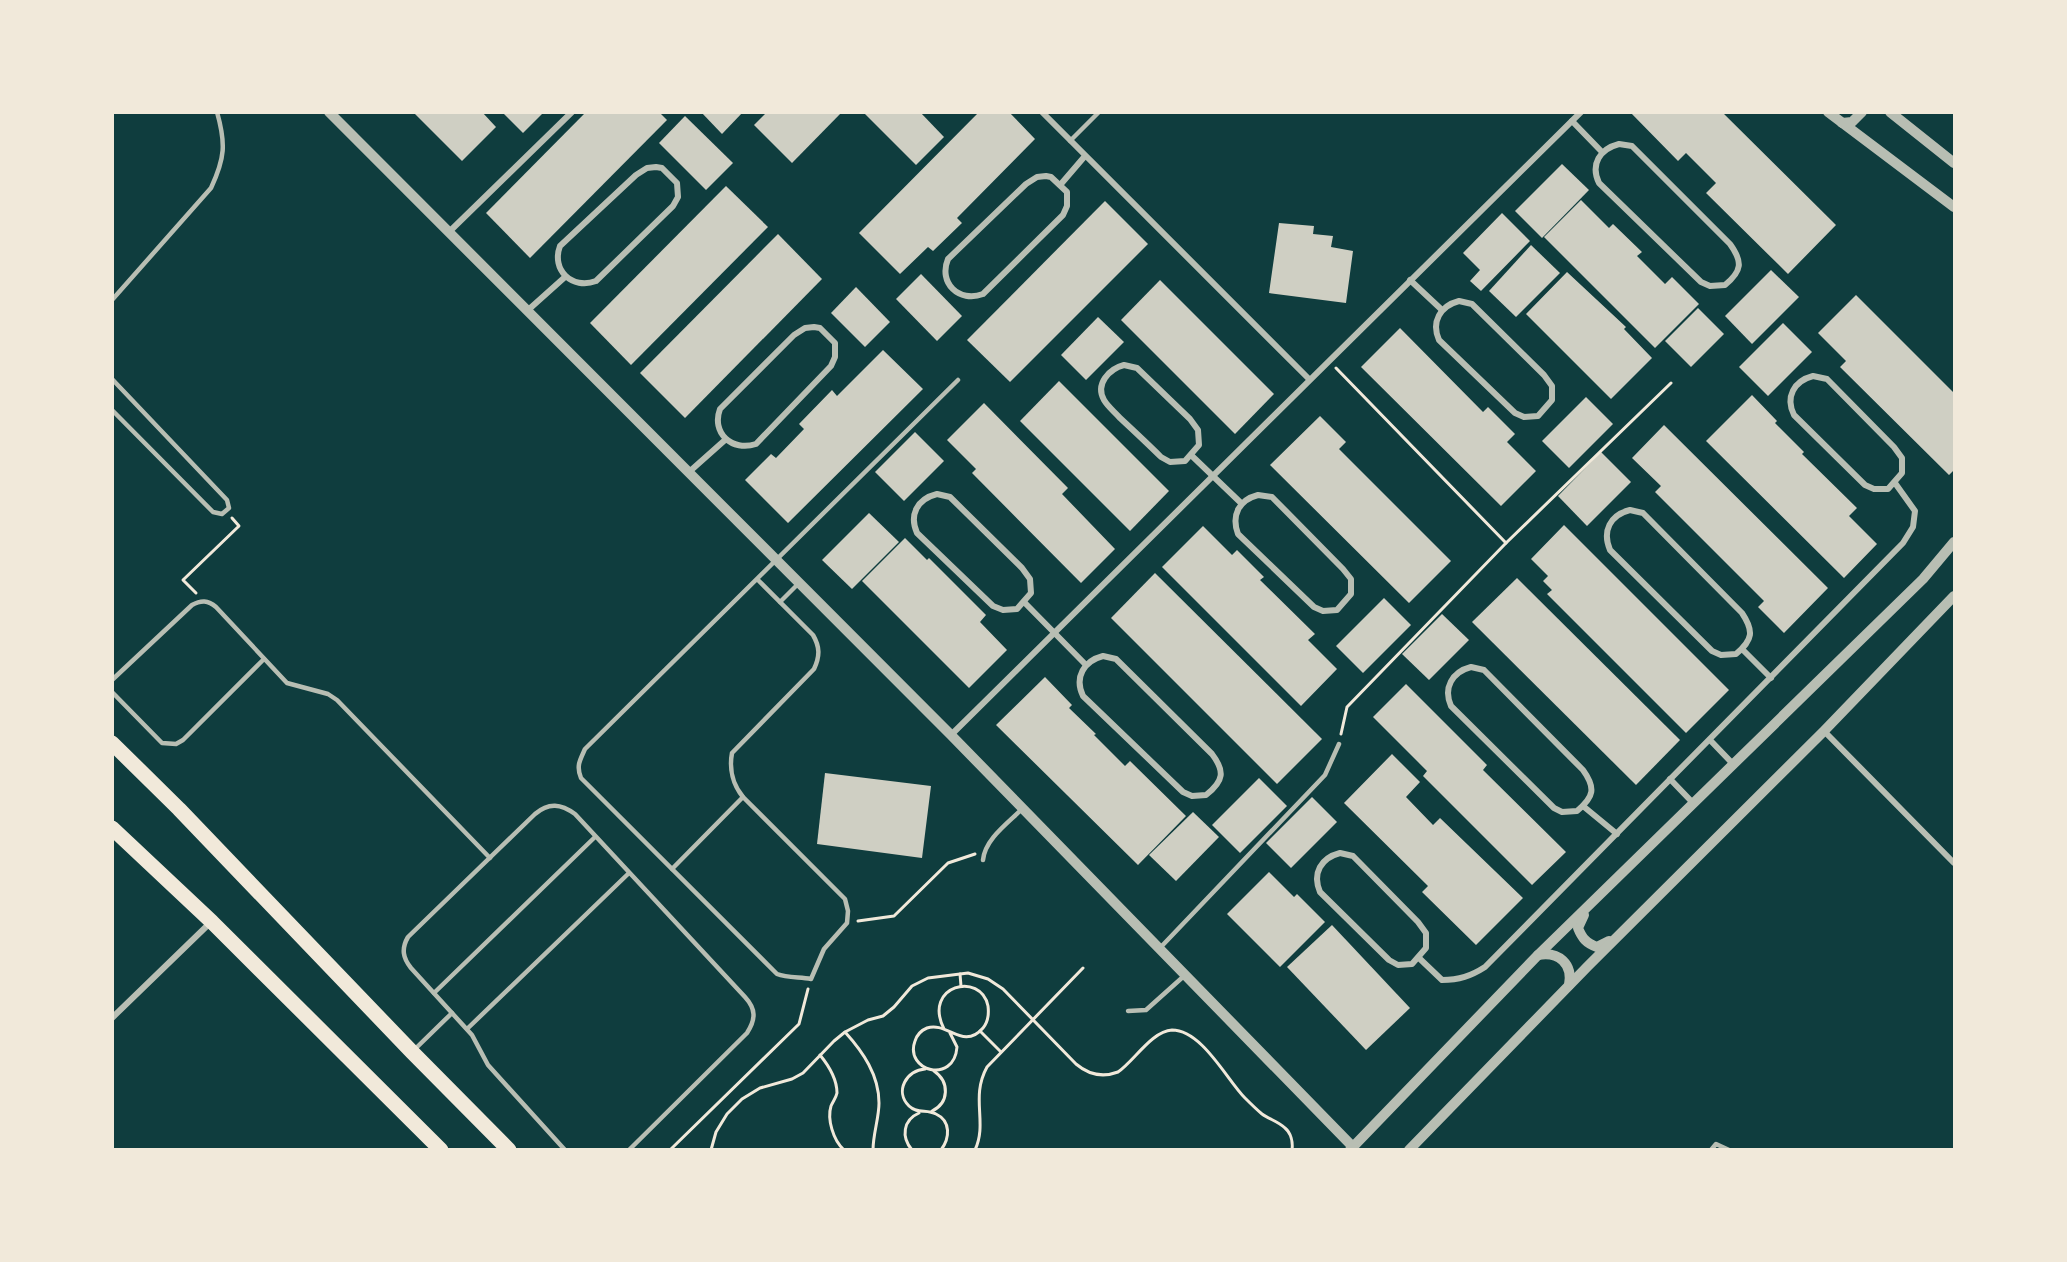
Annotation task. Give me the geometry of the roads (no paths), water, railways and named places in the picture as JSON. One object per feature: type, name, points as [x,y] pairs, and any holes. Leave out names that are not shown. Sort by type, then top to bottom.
[{"type":"main road","points":[[112,743],[509,1149]]},
{"type":"main road","points":[[112,828],[212,922],[441,1149]]},
{"type":"street","points":[[329,112],[951,735],[1352,1148],[1588,906],[1923,579],[1954,542]]},
{"type":"street","points":[[449,232],[572,112]]},
{"type":"street","points":[[1042,112],[1310,379]]},
{"type":"street","points":[[951,735],[1581,112]]},
{"type":"street","points":[[1828,112],[1954,207]]},
{"type":"street","points":[[1842,123],[1852,122],[1862,112]]},
{"type":"street","points":[[1890,112],[1954,163]]},
{"type":"street","points":[[1572,122],[1602,152]]},
{"type":"street","points":[[1619,144],[1632,146],[1734,249],[1740,264],[1731,280],[1719,287],[1701,282],[1607,191],[1599,183],[1595,170],[1602,152],[1610,146],[1619,144]]},
{"type":"street","points":[[1061,184],[1085,156]]},
{"type":"street","points":[[647,168],[662,168],[671,175],[678,188],[678,197],[673,206],[596,281],[583,284],[565,277],[559,268],[557,259],[560,246],[636,175],[647,168]]},
{"type":"street","points":[[1037,177],[1051,177],[1061,184],[1068,198],[1063,215],[983,294],[970,297],[952,290],[946,281],[945,272],[948,259],[1026,184],[1037,177]]},
{"type":"street","points":[[527,311],[565,277]]},
{"type":"street","points":[[1410,280],[1442,310]]},
{"type":"street","points":[[1459,301],[1472,304],[1544,375],[1552,386],[1552,400],[1545,411],[1532,418],[1515,413],[1439,340],[1435,327],[1442,310],[1450,303],[1459,301]]},
{"type":"street","points":[[814,327],[820,328],[829,335],[836,349],[831,366],[756,444],[743,447],[725,440],[719,431],[717,422],[720,409],[794,335],[805,328],[814,327]]},
{"type":"street","points":[[1124,365],[1137,368],[1190,419],[1198,430],[1200,439],[1199,445],[1191,455],[1179,462],[1170,462],[1161,458],[1105,403],[1102,390],[1103,381],[1109,372],[1124,365]]},
{"type":"street","points":[[1813,376],[1827,379],[1902,458],[1902,473],[1894,483],[1882,490],[1865,485],[1794,415],[1790,402],[1791,393],[1796,385],[1805,378],[1813,376]]},
{"type":"street","points":[[689,472],[725,440]]},
{"type":"street","points":[[1191,455],[1241,503]]},
{"type":"street","points":[[1419,958],[1442,980],[1456,980],[1485,967],[1903,543],[1913,527],[1915,511],[1894,483]]},
{"type":"street","points":[[937,494],[950,496],[1022,568],[1030,579],[1031,593],[1024,602],[1011,611],[993,606],[934,550],[914,527],[915,511],[920,502],[928,496],[937,494]]},
{"type":"street","points":[[1258,495],[1272,497],[1351,579],[1352,594],[1344,605],[1332,611],[1323,611],[1314,607],[1238,534],[1235,521],[1236,512],[1241,503],[1258,495]]},
{"type":"street","points":[[1630,510],[1643,513],[1742,613],[1749,624],[1751,633],[1742,649],[1730,656],[1721,656],[1712,651],[1610,550],[1606,537],[1612,519],[1630,510]]},
{"type":"street","points":[[1409,1149],[1569,985],[1953,601]]},
{"type":"street","points":[[1024,602],[1086,665]]},
{"type":"street","points":[[1742,649],[1771,678]]},
{"type":"street","points":[[1103,656],[1116,659],[1220,764],[1220,779],[1213,790],[1201,796],[1192,796],[1183,792],[1083,696],[1079,682],[1086,665],[1103,656]]},
{"type":"street","points":[[1471,667],[1484,670],[1583,770],[1591,781],[1591,795],[1583,806],[1571,813],[1554,808],[1451,706],[1447,693],[1454,676],[1462,669],[1471,667]]},
{"type":"street","points":[[1824,731],[1954,863]]},
{"type":"street","points":[[1710,740],[1734,765]]},
{"type":"street","points":[[1670,779],[1694,804]]},
{"type":"street","points":[[1583,806],[1617,834]]},
{"type":"street","points":[[1340,853],[1353,856],[1426,933],[1426,948],[1419,958],[1407,965],[1389,960],[1320,892],[1316,879],[1323,862],[1331,855],[1340,853]]},
{"type":"street","points":[[1588,906],[1578,928],[1582,938],[1597,947],[1617,937]]},
{"type":"street","points":[[112,1018],[212,922]]},
{"type":"street","points":[[1538,956],[1556,955],[1563,960],[1569,968],[1569,985]]},
{"type":"lane","points":[[112,300],[211,188],[219,171],[223,154],[224,136],[217,112]]},
{"type":"lane","points":[[1070,141],[1099,112]]},
{"type":"lane","points":[[112,379],[227,500],[229,508],[226,512],[218,514],[213,512],[112,410]]},
{"type":"lane","points":[[757,579],[813,635],[818,643],[819,657],[814,669],[732,753],[730,763],[733,778],[743,797],[845,899],[848,911],[847,923],[824,949],[810,979],[795,976],[784,977],[777,974],[581,778],[578,762],[585,749],[958,380]]},
{"type":"lane","points":[[780,602],[799,584]]},
{"type":"lane","points":[[112,680],[192,605],[203,601],[213,604],[288,683],[328,694],[337,700],[490,858]]},
{"type":"lane","points":[[112,692],[162,743],[176,744],[183,740],[264,659]]},
{"type":"lane","points":[[1159,949],[1325,775],[1339,744]]},
{"type":"lane","points":[[672,869],[743,797]]},
{"type":"lane","points":[[566,1149],[488,1065],[477,1042],[467,1029],[404,957],[404,943],[408,937],[535,814],[549,806],[564,806],[574,814],[752,1004],[753,1024],[747,1033],[629,1149]]},
{"type":"lane","points":[[983,860],[988,843],[1022,809]]},
{"type":"lane","points":[[434,993],[596,837]]},
{"type":"lane","points":[[467,1029],[629,873]]},
{"type":"lane","points":[[1128,1011],[1146,1010],[1185,975]]},
{"type":"lane","points":[[412,1052],[452,1013]]},
{"type":"lane","points":[[1711,1149],[1716,1144],[1729,1149]]}]
